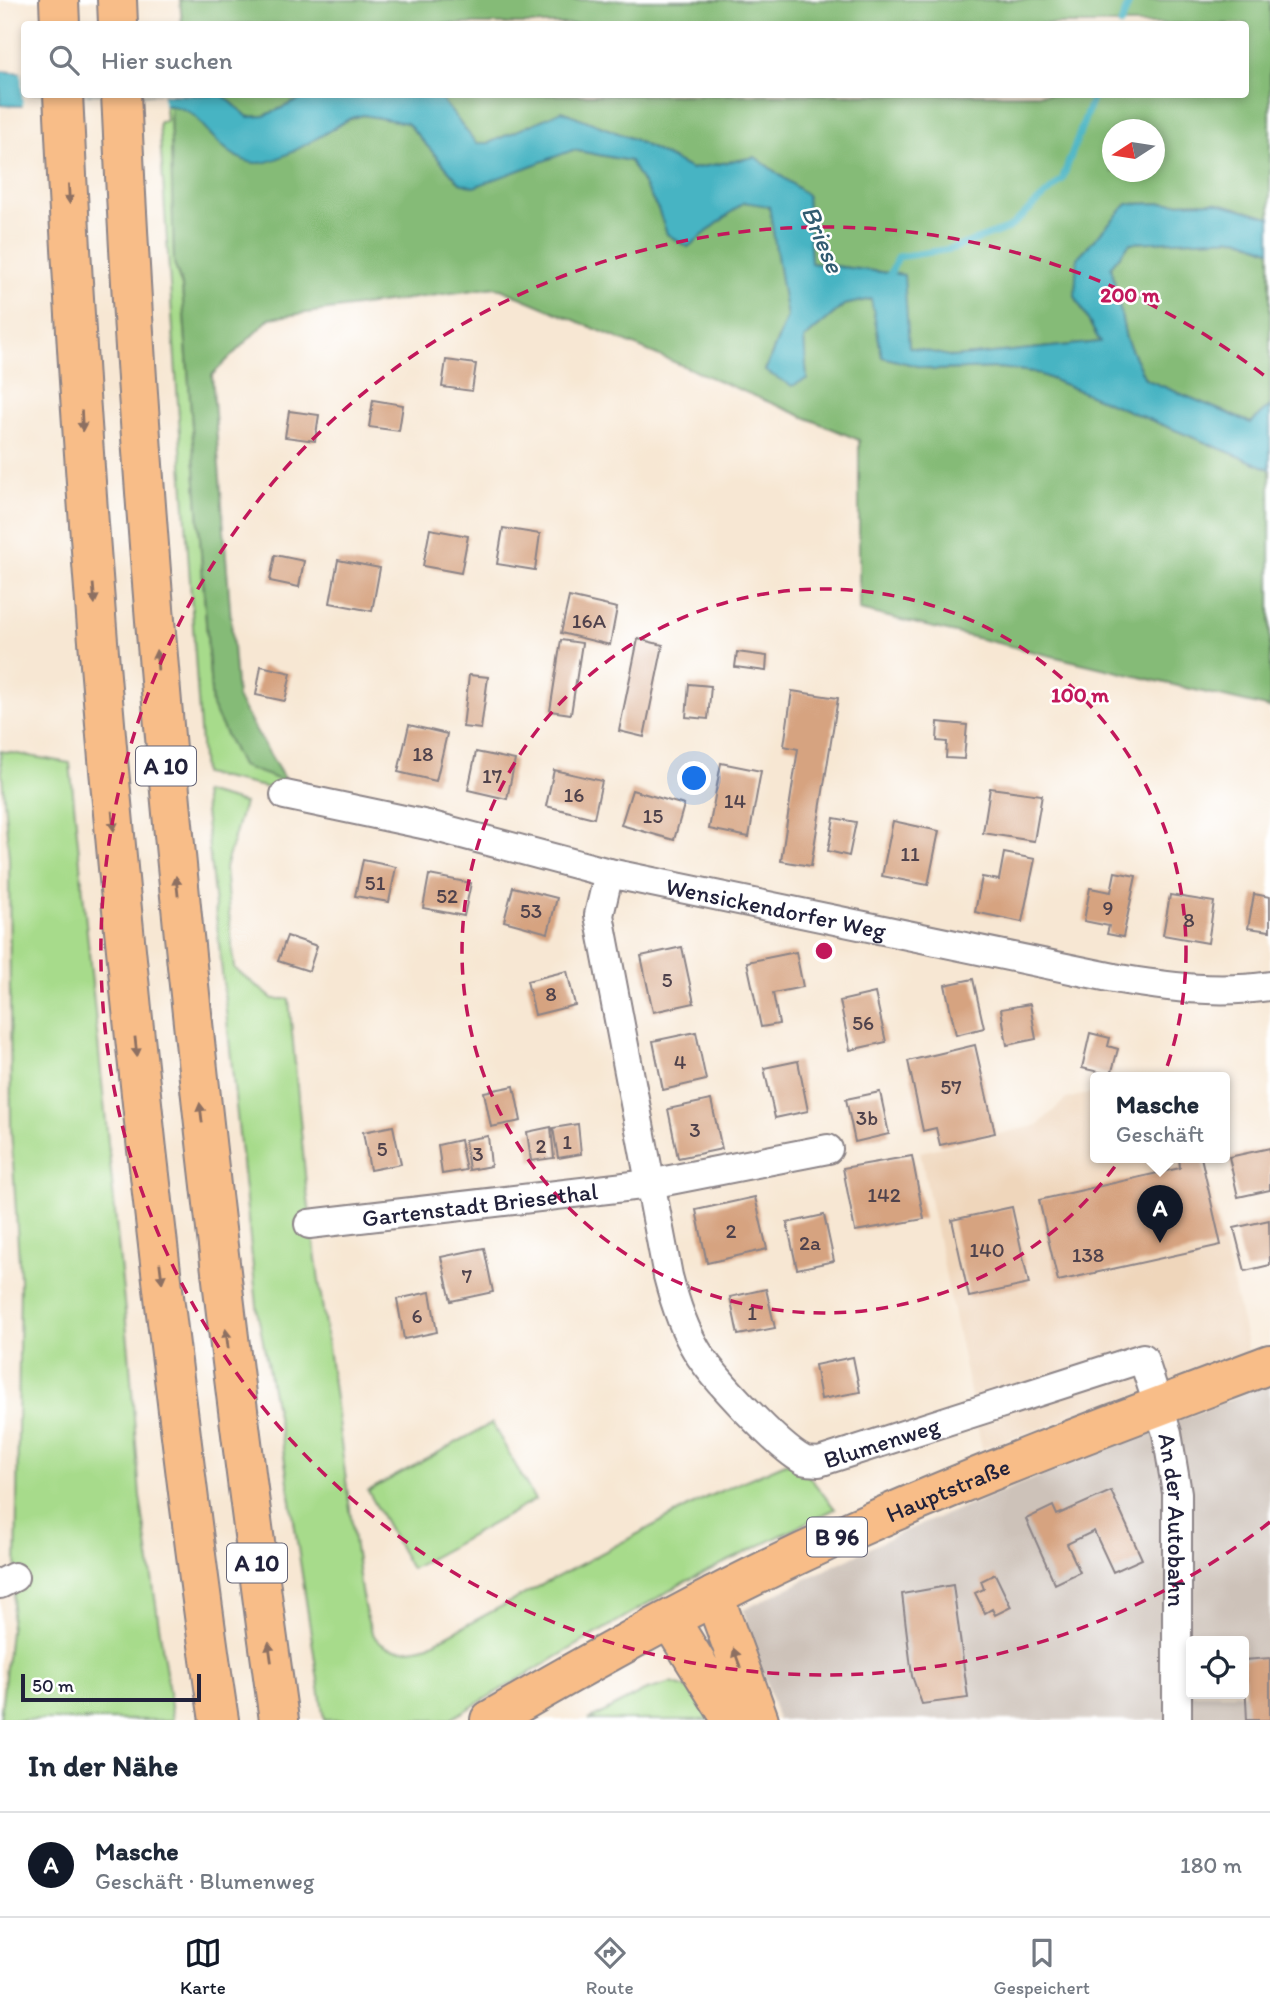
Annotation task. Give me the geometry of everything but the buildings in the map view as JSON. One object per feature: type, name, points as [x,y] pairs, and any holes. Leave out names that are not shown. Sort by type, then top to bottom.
[{"type":"main road","points":[[59,0],[60,21]]},
{"type":"main road","points":[[117,0],[118,21]]},
{"type":"main road","name":"A 10","points":[[122,109],[149,565],[171,823],[236,1406],[279,1720]]},
{"type":"main road","name":"A 10","points":[[64,110],[88,526],[121,902],[149,1172],[202,1607],[219,1720]]},
{"type":"main road","name":"Hauptstraße","points":[[490,1720],[714,1596],[962,1482],[1270,1364]]},
{"type":"main road","points":[[714,1596],[759,1720]]},
{"type":"main road","points":[[670,1620],[733,1720]]},
{"type":"street","name":"Wensickendorfer Weg","points":[[285,795],[432,826],[609,873],[1125,980],[1170,987],[1229,990],[1270,986]]},
{"type":"street","name":"Blumenweg","points":[[609,873],[599,915],[650,1184],[676,1304],[692,1341],[718,1379],[804,1461],[833,1458],[1143,1358],[1158,1406]]},
{"type":"street","points":[[650,1184],[828,1149]]},
{"type":"street","name":"Gartenstadt Briesethal","points":[[309,1224],[650,1184]]},
{"type":"street","name":"An der Autobahn","points":[[1158,1406],[1167,1433],[1177,1493],[1177,1720]]},
{"type":"shaded area","points":[[1090,1093],[1090,1163],[1205,1163],[1250,1357],[982,1449],[920,1152],[1038,1125],[1066,1099]]},
{"type":"shaded area","points":[[1270,1383],[1270,1720],[778,1720],[743,1610],[900,1533]]},
{"type":"green space","points":[[180,0],[1270,0],[1270,217],[1214,202],[1127,204],[1075,296],[1100,342],[953,357],[909,348],[903,275],[811,263],[807,195],[755,157],[691,169],[633,139],[562,111],[489,143],[476,143],[440,98],[1249,98],[1249,21],[182,21]]},
{"type":"green space","points":[[226,98],[303,98],[264,116],[248,117]]},
{"type":"green space","points":[[165,106],[170,106],[174,263],[182,288],[212,706],[286,782],[284,791],[203,774],[159,122],[166,121]]},
{"type":"green space","points":[[170,106],[192,111],[209,133],[237,157],[363,115],[407,123],[460,183],[573,150],[630,161],[658,209],[667,234],[688,247],[744,202],[769,205],[787,317],[765,370],[807,379],[804,339],[844,305],[872,299],[882,357],[933,370],[999,368],[1034,372],[1270,469],[1270,708],[859,610],[859,440],[496,287],[270,318],[212,375],[237,698],[286,782],[241,766],[212,706],[182,286],[174,263]]},
{"type":"green space","points":[[1238,238],[1270,250],[1270,406],[1251,423],[1145,379],[1126,339],[1111,266],[1130,243]]},
{"type":"green space","points":[[0,751],[70,763],[129,1352],[140,1496],[173,1720],[0,1720],[16,1578],[20,1278],[11,1129],[9,858]]},
{"type":"green space","points":[[203,792],[244,803],[225,868],[234,968],[273,999],[289,999],[306,1185],[361,1591],[368,1621],[378,1641],[386,1647],[397,1649],[429,1645],[707,1497],[795,1459],[835,1509],[683,1583],[449,1720],[324,1720],[282,1442],[258,1315]]},
{"type":"green space","points":[[492,1423],[535,1500],[411,1569],[368,1491]]},
{"type":"green space","points":[[671,1683],[693,1690],[716,1720],[589,1720],[644,1691]]},
{"type":"water","points":[[0,71],[21,73],[21,98],[226,98],[248,117],[264,116],[303,98],[440,98],[476,143],[489,143],[562,111],[633,139],[691,169],[755,157],[807,195],[811,263],[904,275],[909,347],[953,357],[1100,342],[1075,296],[1077,258],[1127,204],[1214,202],[1270,217],[1270,250],[1238,238],[1130,243],[1111,266],[1126,339],[1145,379],[1251,423],[1270,406],[1270,469],[1034,372],[999,368],[933,370],[882,357],[871,299],[844,305],[804,339],[807,379],[792,386],[765,371],[787,317],[769,206],[744,202],[688,247],[667,234],[658,209],[630,161],[573,150],[474,187],[460,183],[407,123],[363,115],[351,118],[290,153],[255,163],[231,153],[194,116],[178,107],[129,103],[0,105]]},
{"type":"pier","points":[[22,98],[163,98],[164,109],[23,111]]},
{"type":"waterway","points":[[1122,21],[1130,0]]},
{"type":"waterway","points":[[887,281],[898,257],[951,249],[1009,228],[1062,180],[1093,98]]},
{"type":"place","name":"Masche","points":[[1160,1243]]},
{"type":"water label","name":"Briese","points":[[823,239]]}]
